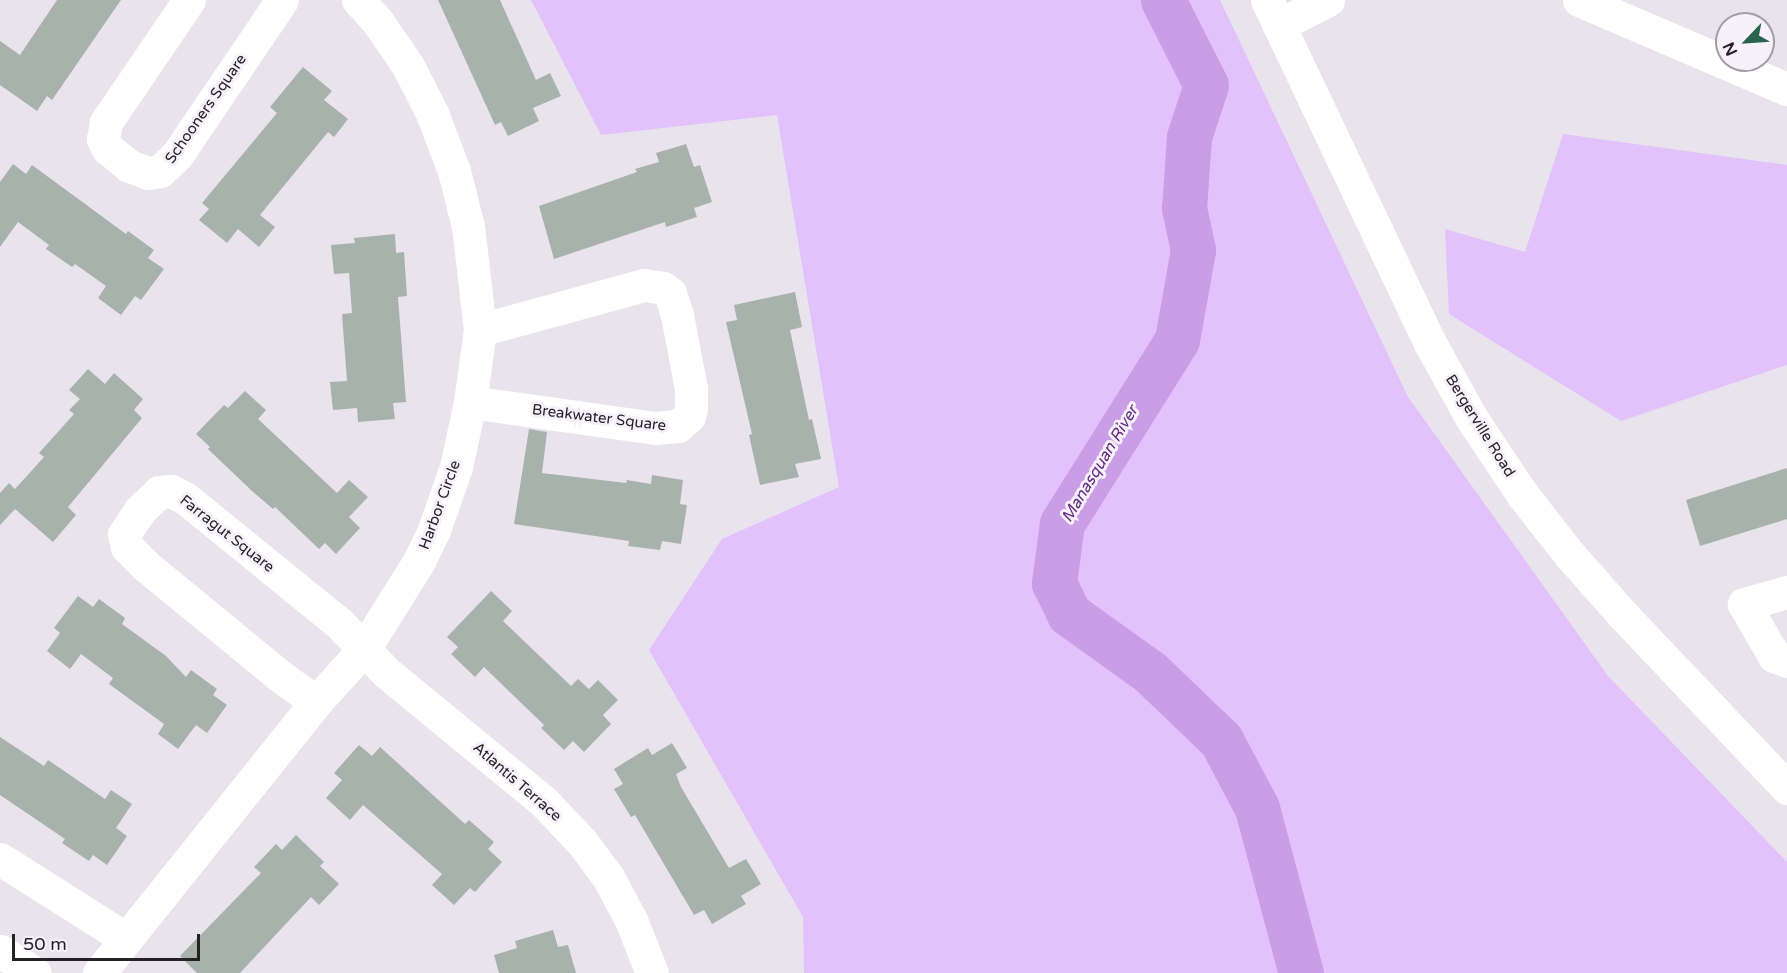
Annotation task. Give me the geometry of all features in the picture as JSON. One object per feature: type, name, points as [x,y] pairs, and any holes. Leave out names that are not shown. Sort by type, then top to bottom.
[{"type":"street","name":"Schooners Square","points":[[189,0],[106,122],[103,139],[107,148],[129,166],[148,173],[160,171],[177,154],[282,0]]},
{"type":"street","name":"Harbor Circle","points":[[99,973],[316,702],[364,649],[401,592],[434,530],[456,467],[470,402],[480,330],[468,227],[450,161],[432,113],[408,66],[378,22],[358,0]]},
{"type":"street","points":[[1273,13],[1328,0]]},
{"type":"street","points":[[1579,0],[1787,88]]},
{"type":"street","name":"Bergerville Road","points":[[1273,13],[1430,343],[1472,419],[1516,484],[1569,554],[1614,606],[1787,788]]},
{"type":"street","name":"Breakwater Square","points":[[470,402],[655,428],[678,426],[689,416],[692,408],[691,389],[677,315],[670,293],[663,288],[644,285],[480,330]]},
{"type":"street","name":"Farragut Square","points":[[316,702],[208,617],[146,566],[127,547],[124,534],[140,510],[159,492],[171,491],[185,498],[339,623],[364,649]]},
{"type":"street","points":[[1787,592],[1744,604],[1774,656],[1787,661]]},
{"type":"street","name":"Atlantis Terrace","points":[[364,649],[387,673],[543,801],[582,842],[608,877],[632,920],[652,973]]},
{"type":"street","points":[[0,860],[125,938]]},
{"type":"street","points":[[0,951],[35,973]]},
{"type":"shaded area","points":[[531,0],[1220,0],[1408,397],[1608,676],[1787,862],[1787,973],[804,973],[803,917],[649,650],[722,539],[839,487],[777,115],[601,135]]},
{"type":"shaded area","points":[[1563,134],[1787,165],[1787,365],[1621,421],[1449,314],[1445,229],[1525,252]]},
{"type":"building","points":[[57,0],[121,0],[52,100],[47,96],[37,111],[0,85],[0,41],[20,55]]},
{"type":"building","points":[[438,0],[500,0],[536,80],[550,73],[561,96],[533,108],[539,121],[508,136],[501,122],[495,125]]},
{"type":"building","points":[[303,67],[332,91],[324,100],[348,119],[334,137],[328,132],[260,215],[275,227],[259,247],[238,229],[227,243],[199,220],[209,209],[202,203],[277,113],[270,107]]},
{"type":"building","points":[[686,144],[694,167],[700,165],[712,202],[694,208],[697,217],[666,227],[665,222],[554,259],[539,206],[637,172],[635,169],[659,162],[656,153]]},
{"type":"building","points":[[13,164],[26,174],[32,165],[126,234],[128,231],[154,250],[148,258],[164,269],[141,300],[135,296],[121,315],[98,298],[106,286],[75,264],[72,267],[46,249],[49,245],[18,222],[0,247],[0,182]]},
{"type":"building","points":[[395,234],[396,253],[404,252],[407,296],[398,297],[406,402],[393,403],[395,419],[358,422],[357,408],[333,410],[330,382],[347,381],[342,314],[352,313],[349,273],[334,274],[331,245],[355,243],[354,238]]},
{"type":"building","points":[[795,292],[802,327],[790,330],[809,420],[812,419],[821,459],[795,464],[799,477],[760,485],[749,435],[752,434],[726,322],[737,320],[734,305]]},
{"type":"building","points":[[88,369],[105,384],[114,373],[143,399],[134,410],[142,418],[68,507],[76,515],[53,542],[15,509],[0,525],[0,493],[9,483],[15,489],[44,457],[39,453],[74,414],[69,410],[80,399],[69,390]]},
{"type":"building","points":[[245,391],[266,410],[258,419],[337,493],[349,480],[368,497],[349,517],[360,528],[336,554],[325,543],[319,549],[275,507],[273,509],[252,491],[208,449],[210,447],[196,434],[224,405],[228,408]]},
{"type":"building","points":[[529,429],[547,432],[542,473],[626,483],[627,480],[651,484],[652,475],[683,480],[680,504],[687,505],[681,544],[662,541],[660,550],[628,546],[629,541],[514,524]]},
{"type":"building","points":[[1787,468],[1787,519],[1700,546],[1686,500]]},
{"type":"building","points":[[491,591],[512,611],[503,621],[571,686],[578,679],[589,689],[598,680],[618,700],[603,715],[611,724],[584,752],[573,741],[564,750],[541,728],[544,725],[484,667],[475,677],[451,654],[458,647],[447,637]]},
{"type":"building","points":[[78,596],[93,607],[99,599],[125,618],[122,624],[166,656],[186,677],[191,670],[217,689],[213,695],[227,705],[207,733],[196,725],[178,749],[158,734],[164,724],[109,684],[113,678],[81,654],[70,669],[47,651],[60,633],[54,628]]},
{"type":"building","points":[[0,737],[44,766],[48,760],[105,799],[111,790],[132,804],[116,828],[127,836],[107,865],[93,855],[89,861],[62,843],[65,839],[0,795]]},
{"type":"building","points":[[672,743],[687,768],[676,774],[681,787],[729,868],[746,859],[761,884],[741,896],[746,904],[712,924],[704,910],[694,915],[635,815],[631,817],[614,789],[623,784],[614,769],[648,748],[652,755]]},
{"type":"building","points":[[359,745],[372,756],[380,747],[465,824],[469,820],[494,842],[488,849],[502,862],[475,892],[470,888],[454,905],[432,885],[442,874],[363,805],[350,820],[326,798],[342,780],[334,773]]},
{"type":"building","points":[[296,835],[324,862],[320,866],[339,884],[319,905],[311,897],[240,973],[197,973],[180,956],[261,873],[254,867],[276,844],[282,850]]},
{"type":"building","points":[[553,930],[558,947],[568,945],[576,973],[499,973],[494,955],[517,948],[515,941]]},
{"type":"waterway","name":"Manasquan River","points":[[1163,0],[1206,85],[1189,137],[1184,208],[1193,250],[1177,340],[1062,523],[1054,583],[1069,614],[1150,672],[1221,740],[1257,808],[1301,973]]}]
